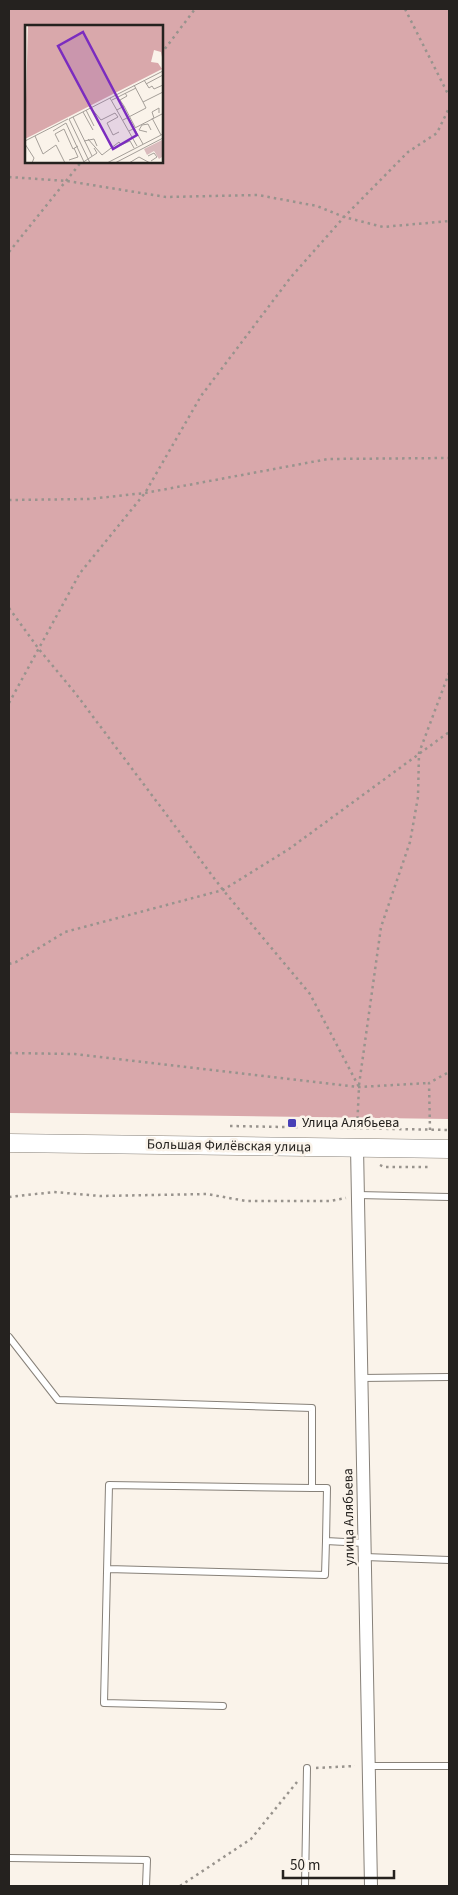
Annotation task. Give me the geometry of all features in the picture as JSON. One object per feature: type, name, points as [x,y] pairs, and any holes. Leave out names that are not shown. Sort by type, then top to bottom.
[{"type":"main road","name":"Большая Филёвская улица","points":[[9,1143],[449,1149]]},
{"type":"street","name":"улица Алябьева","points":[[357,1147],[371,1886]]},
{"type":"lane","points":[[358,1196],[449,1196]]},
{"type":"lane","points":[[9,1337],[58,1400],[312,1408],[312,1488]]},
{"type":"lane","points":[[361,1378],[449,1377]]},
{"type":"lane","points":[[108,1569],[325,1575],[327,1488],[109,1485],[104,1703],[223,1706]]},
{"type":"lane","points":[[326,1541],[364,1543]]},
{"type":"lane","points":[[365,1557],[449,1560]]},
{"type":"lane","points":[[369,1766],[449,1766]]},
{"type":"lane","points":[[305,1886],[307,1768]]},
{"type":"lane","points":[[9,1858],[147,1860],[146,1886]]},
{"type":"path","points":[[162,53],[195,9]]},
{"type":"path","points":[[405,9],[449,96]]},
{"type":"path","points":[[9,703],[80,573],[145,493],[201,396],[291,277],[344,217],[408,152],[437,133],[449,108]]},
{"type":"path","points":[[9,252],[81,162]]},
{"type":"path","points":[[9,177],[67,181],[166,197],[258,195],[317,206],[344,217],[383,227],[449,221]]},
{"type":"path","points":[[9,500],[89,499],[145,493],[328,459],[449,458]]},
{"type":"path","points":[[9,608],[223,890],[310,994],[359,1087]]},
{"type":"path","points":[[358,1128],[359,1087],[381,927],[410,842],[418,797],[419,753],[449,673]]},
{"type":"path","points":[[9,964],[16,962],[65,932],[223,890],[289,849],[449,732]]},
{"type":"path","points":[[9,1053],[75,1054],[359,1087],[430,1083],[449,1072]]},
{"type":"path","points":[[430,1083],[430,1130]]},
{"type":"path","points":[[230,1126],[449,1130]]},
{"type":"path","points":[[384,1167],[429,1167]]},
{"type":"path","points":[[9,1197],[54,1192],[100,1196],[207,1194],[246,1201],[330,1201],[358,1196]]},
{"type":"path","points":[[180,1886],[251,1839],[307,1768],[369,1766]]},
{"type":"shaded area","points":[[9,9],[449,9],[449,1119],[9,1113]]},
{"type":"place","name":"Улица Алябьева","points":[[292,1123]]}]
